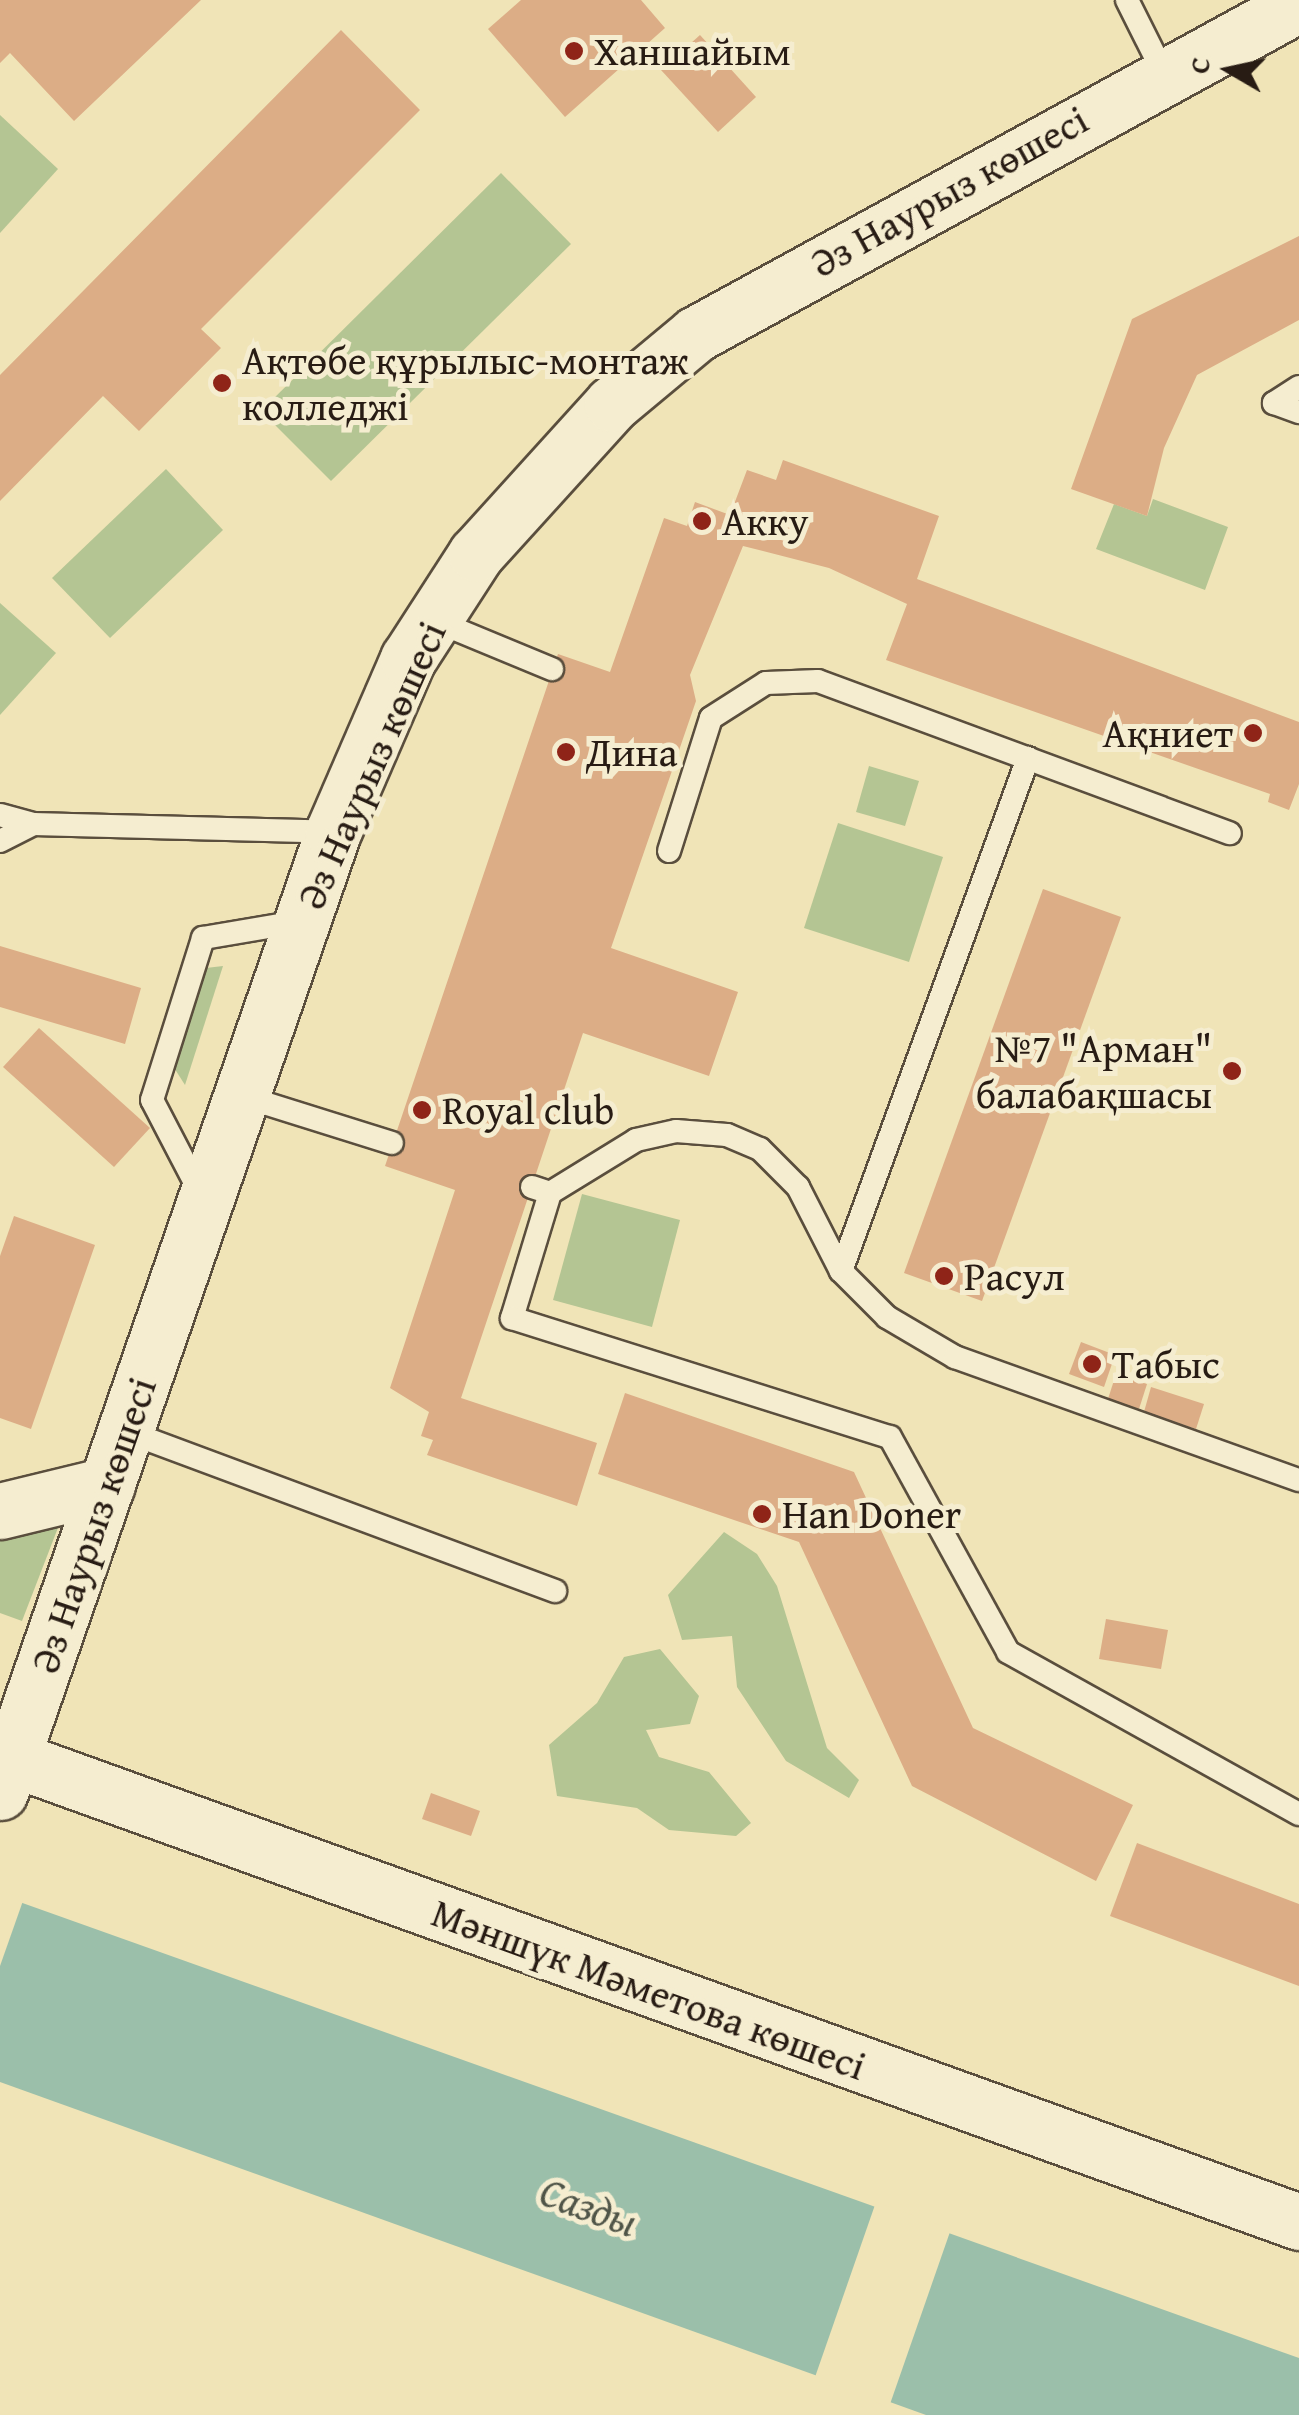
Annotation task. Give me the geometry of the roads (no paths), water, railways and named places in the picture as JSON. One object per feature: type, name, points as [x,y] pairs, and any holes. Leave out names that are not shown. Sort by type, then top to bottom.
[{"type":"street","name":"Әз Наурыз көшесі","points":[[4,1768],[107,1485],[334,832],[431,619],[540,476],[696,334],[1164,74],[1299,4]]},
{"type":"street","points":[[0,1511],[107,1485]]},
{"type":"street","name":"Мәншүк Мәметова көшесі","points":[[4,1768],[1299,2222]]},
{"type":"lane","points":[[1126,0],[1164,74]]},
{"type":"lane","points":[[1299,387],[1274,403],[1299,412]]},
{"type":"lane","points":[[431,619],[552,669]]},
{"type":"lane","points":[[669,851],[702,715],[766,683],[818,681],[1230,834]]},
{"type":"lane","points":[[842,1271],[1028,758]]},
{"type":"lane","points":[[0,815],[33,824],[334,832]]},
{"type":"lane","points":[[0,841],[33,824]]},
{"type":"lane","points":[[205,1202],[152,1100],[203,938],[303,921]]},
{"type":"lane","points":[[242,1096],[392,1143]]},
{"type":"lane","points":[[1299,1480],[955,1357],[887,1317],[842,1271],[798,1187],[760,1150],[727,1135],[676,1130],[636,1140],[541,1190],[512,1318],[890,1437],[1008,1652],[1299,1814]]},
{"type":"lane","points":[[125,1431],[555,1591]]},
{"type":"water","name":"Сазды","points":[[0,1895],[1299,2358],[1299,2415],[926,2415],[0,2082]]},
{"type":"place","name":"Ханшайым","points":[[574,51]]},
{"type":"place","name":"Ақтөбе құрылыс-монтаж колледжі","points":[[222,383]]},
{"type":"place","name":"Акку","points":[[702,521]]},
{"type":"place","name":"Ақниет","points":[[1253,733]]},
{"type":"place","name":"Дина","points":[[566,752]]},
{"type":"place","name":"№7 \"Арман\" балабақшасы","points":[[1232,1071]]},
{"type":"place","name":"Royal club","points":[[422,1110]]},
{"type":"place","name":"Расул","points":[[944,1276]]},
{"type":"place","name":"Табыс","points":[[1092,1364]]},
{"type":"place","name":"Han Doner","points":[[762,1514]]}]
